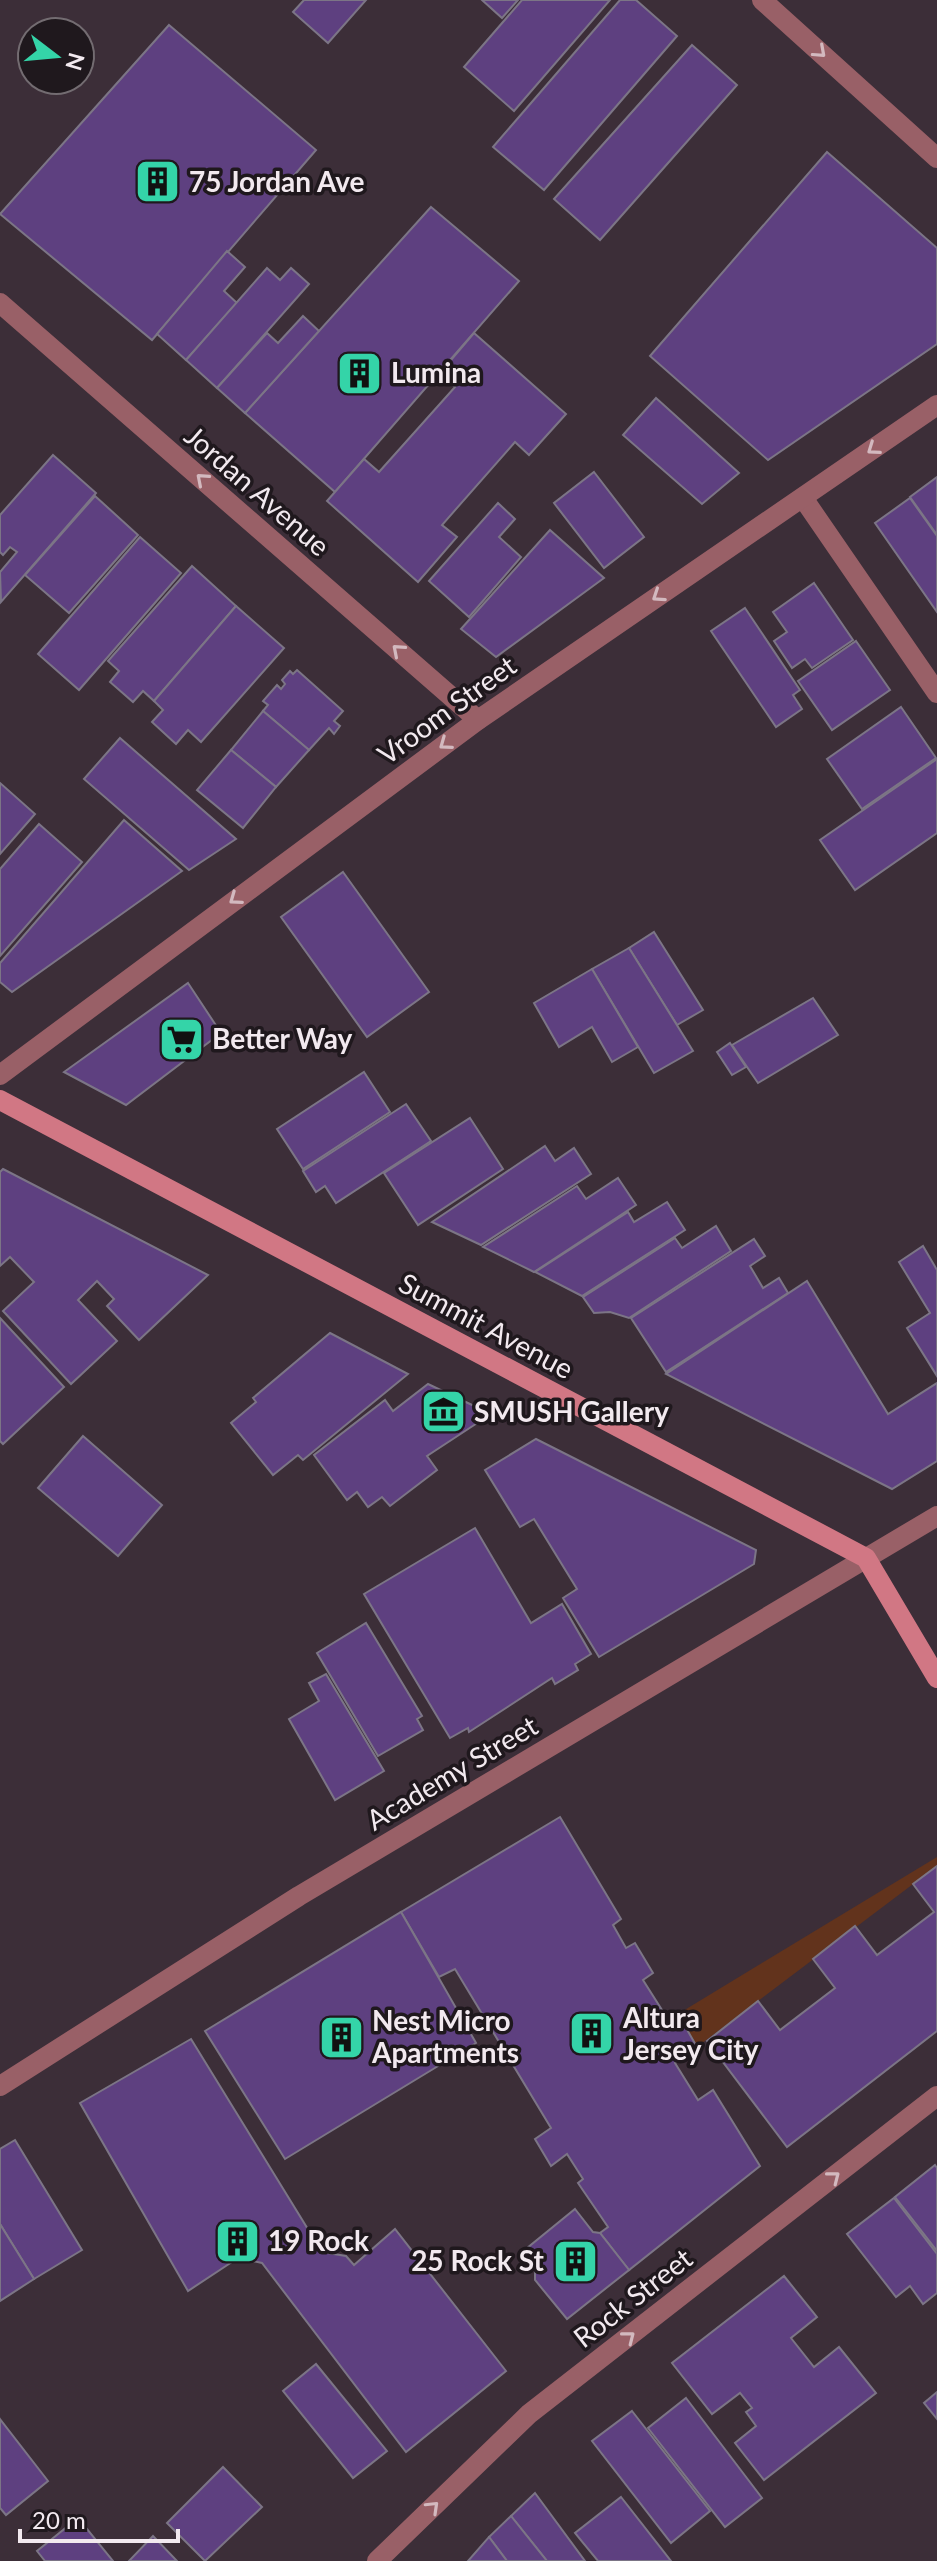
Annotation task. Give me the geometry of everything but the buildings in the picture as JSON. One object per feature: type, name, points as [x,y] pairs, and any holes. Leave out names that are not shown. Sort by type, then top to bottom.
[{"type":"main road","name":"Summit Avenue","points":[[0,1100],[866,1558]]},
{"type":"main road","points":[[866,1558],[937,1678]]},
{"type":"street","points":[[762,0],[937,158]]},
{"type":"street","name":"Jordan Avenue","points":[[0,303],[478,720]]},
{"type":"street","name":"Vroom Street","points":[[0,1075],[478,720],[937,405]]},
{"type":"street","points":[[803,498],[937,693]]},
{"type":"street","name":"Academy Street","points":[[0,2086],[299,1896],[937,1516]]},
{"type":"street","name":"Rock Street","points":[[377,2561],[529,2414],[937,2096]]},
{"type":"shaded area","points":[[937,1857],[937,1866],[697,2047],[678,2014]]},
{"type":"place","name":"75 Jordan Ave","points":[[158,182]]},
{"type":"place","name":"Lumina","points":[[360,373]]},
{"type":"place","name":"Better Way","points":[[181,1039]]},
{"type":"place","name":"SMUSH Gallery","points":[[443,1412]]},
{"type":"place","name":"Altura Jersey City","points":[[592,2034]]},
{"type":"place","name":"Nest Micro Apartments","points":[[341,2037]]},
{"type":"place","name":"19 Rock","points":[[237,2241]]},
{"type":"place","name":"25 Rock St","points":[[575,2261]]}]
